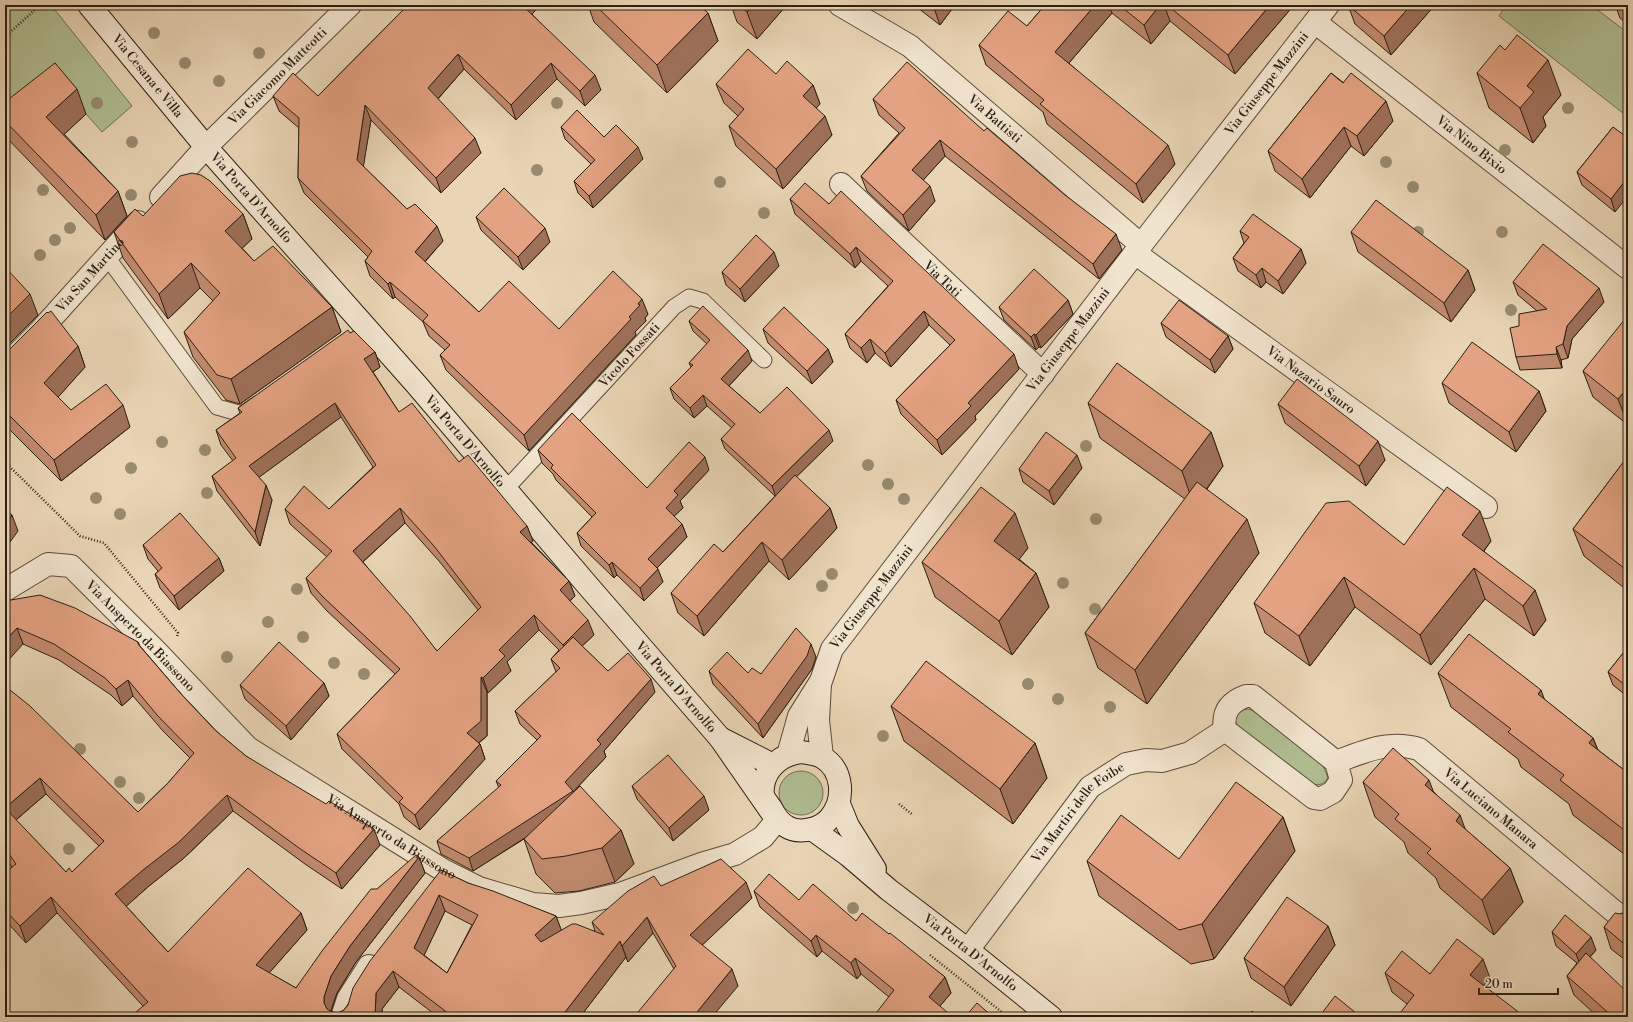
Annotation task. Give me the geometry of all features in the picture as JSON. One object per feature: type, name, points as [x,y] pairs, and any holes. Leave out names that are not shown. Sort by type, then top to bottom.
[{"type":"street","name":"Via Battisti","points":[[840,5],[910,46],[1138,249]]},
{"type":"street","name":"Via Giuseppe Mazzini","points":[[780,760],[799,716],[821,681],[832,649],[1138,249],[1328,5]]},
{"type":"street","name":"Via Cesana e Villa","points":[[92,6],[206,147]]},
{"type":"street","name":"Via Giacomo Matteotti","points":[[206,147],[348,6]]},
{"type":"street","name":"Via Nino Bixio","points":[[1315,22],[1628,268]]},
{"type":"street","name":"Via San Martino","points":[[5,366],[39,332],[206,147]]},
{"type":"street","name":"Via Porta D'Arnolfo","points":[[206,147],[358,331],[416,384],[720,738],[777,820]]},
{"type":"street","name":"Via Toti","points":[[841,184],[1043,374]]},
{"type":"street","name":"Via Nazario Sauro","points":[[1138,249],[1486,507]]},
{"type":"street","name":"Via Ansperto da Biassono","points":[[5,590],[48,564],[71,566],[158,653],[248,748],[443,870],[479,888],[533,904],[559,906],[581,903],[620,894],[701,864],[735,854],[763,837],[777,820]]},
{"type":"street","name":"Via Giuseppe Mazzini","points":[[821,681],[818,720],[822,757]]},
{"type":"street","points":[[1246,696],[1253,696],[1336,762],[1341,780],[1328,797],[1320,799],[1314,798],[1225,730],[1224,722],[1231,703],[1246,696]]},
{"type":"street","name":"Via Martiri delle Foibe","points":[[968,950],[1090,787],[1126,764],[1146,760],[1162,761],[1190,753],[1225,730]]},
{"type":"street","name":"Via Porta D'Arnolfo","points":[[720,738],[780,760]]},
{"type":"street","name":"Via Luciano Manara","points":[[1336,762],[1385,745],[1406,745],[1419,749],[1628,923]]},
{"type":"street","points":[[801,752],[822,757],[833,767],[839,779],[841,797],[837,810],[829,820],[817,828],[804,831],[791,829],[777,820],[762,794],[764,781],[780,760],[801,752]]},
{"type":"street","name":"Via Porta D'Arnolfo","points":[[839,804],[848,826],[889,890]]},
{"type":"street","name":"Via Porta D'Arnolfo","points":[[812,829],[848,855],[889,890],[968,950],[1051,1017]]},
{"type":"street","points":[[429,888],[443,870]]},
{"type":"street","points":[[342,1017],[348,999],[380,951]]},
{"type":"lane","points":[[107,257],[217,407],[242,414],[268,395]]},
{"type":"lane","name":"Vicolo Fossati","points":[[506,489],[674,307],[689,297],[703,301],[764,360]]},
{"type":"path","points":[[35,5],[40,5]]},
{"type":"path","points":[[5,37],[40,5]]},
{"type":"path","points":[[898,804],[913,814]]},
{"type":"path","points":[[927,952],[1008,1017]]},
{"type":"green space","points":[[5,5],[51,5],[132,106],[102,132],[64,89],[5,135]]},
{"type":"green space","points":[[1506,5],[1591,5],[1628,33],[1628,117],[1499,16]]},
{"type":"green space","points":[[1248,709],[1255,711],[1323,765],[1328,778],[1319,785],[1312,784],[1239,729],[1235,720],[1239,711]]},
{"type":"green space","points":[[801,771],[813,775],[819,781],[823,793],[819,805],[813,811],[801,815],[789,811],[783,805],[779,793],[783,781],[789,775]]},
{"type":"building","points":[[408,5],[522,5],[595,75],[580,91],[551,63],[511,105],[458,54],[428,88],[475,138],[436,178],[365,105],[357,160],[407,209],[415,204],[437,226],[415,252],[479,312],[509,281],[559,329],[613,271],[642,299],[638,304],[640,305],[629,317],[631,319],[524,435],[440,355],[450,345],[423,321],[428,315],[390,282],[388,284],[365,261],[372,251],[298,178],[299,118],[273,96],[293,73],[318,96]]},
{"type":"building","points":[[595,5],[699,5],[708,13],[657,65]]},
{"type":"building","points":[[739,5],[752,5],[747,12]]},
{"type":"building","points":[[1045,5],[1095,5],[1055,52],[1168,145],[1136,184],[1040,104],[1044,100],[979,45],[1008,11],[1027,26]]},
{"type":"building","points":[[1119,5],[1160,5],[1144,25]]},
{"type":"building","points":[[1167,5],[1270,5],[1228,55]]},
{"type":"building","points":[[1348,5],[1411,5],[1384,36]]},
{"type":"building","points":[[1517,35],[1548,60],[1527,86],[1534,92],[1520,108],[1477,73],[1500,45],[1505,50]]},
{"type":"building","points":[[748,49],[776,74],[787,61],[813,85],[803,96],[825,116],[776,169],[729,126],[744,109],[716,84]]},
{"type":"building","points":[[907,62],[984,131],[987,128],[1065,195],[1116,234],[1093,264],[940,140],[912,170],[930,186],[903,215],[861,176],[905,128],[873,99]]},
{"type":"building","points":[[55,63],[77,89],[46,117],[118,191],[96,215],[5,121],[5,102]]},
{"type":"building","points":[[1331,73],[1343,83],[1351,73],[1386,101],[1357,136],[1344,127],[1302,179],[1268,151]]},
{"type":"building","points":[[577,110],[604,137],[616,125],[638,147],[589,196],[574,181],[595,160],[561,127]]},
{"type":"building","points":[[1613,127],[1628,138],[1628,177],[1611,199],[1577,172]]},
{"type":"building","points":[[192,173],[201,175],[210,181],[243,214],[225,231],[254,261],[273,246],[332,307],[231,379],[217,375],[184,332],[220,293],[191,263],[159,294],[114,232],[135,209],[143,216],[180,176]]},
{"type":"building","points":[[805,183],[829,204],[841,191],[1014,354],[968,403],[971,406],[937,440],[896,400],[955,340],[924,311],[885,353],[870,339],[861,348],[845,334],[893,281],[856,247],[850,254],[790,199]]},
{"type":"building","points":[[504,188],[545,228],[518,257],[476,217]]},
{"type":"building","points":[[1376,200],[1468,270],[1444,303],[1351,232]]},
{"type":"building","points":[[1253,214],[1301,249],[1278,281],[1262,268],[1256,275],[1233,258],[1249,237],[1240,231]]},
{"type":"building","points":[[756,235],[774,252],[740,289],[722,272]]},
{"type":"building","points":[[1543,244],[1599,288],[1567,326],[1563,344],[1556,347],[1557,354],[1516,357],[1510,328],[1519,326],[1519,314],[1547,309],[1513,282]]},
{"type":"building","points":[[5,267],[30,294],[5,319]]},
{"type":"building","points":[[1034,269],[1068,300],[1036,335],[1034,334],[1031,337],[999,307]]},
{"type":"building","points":[[1179,300],[1228,336],[1210,360],[1161,323]]},
{"type":"building","points":[[703,306],[748,350],[721,379],[760,413],[787,387],[829,430],[772,486],[721,439],[735,424],[703,395],[690,408],[670,388],[693,365],[689,363],[710,340],[689,321]]},
{"type":"building","points":[[784,307],[828,349],[807,371],[763,329]]},
{"type":"building","points":[[51,311],[78,346],[44,383],[71,410],[106,384],[123,405],[54,460],[5,411],[5,354],[47,312],[48,313]]},
{"type":"building","points":[[1625,319],[1628,321],[1628,387],[1618,399],[1583,371]]},
{"type":"building","points":[[348,330],[350,333],[354,331],[375,352],[364,359],[399,412],[412,403],[459,462],[468,455],[527,526],[520,532],[569,581],[560,590],[588,620],[563,645],[534,615],[499,650],[505,656],[483,678],[481,677],[481,721],[467,733],[480,744],[415,815],[399,802],[403,798],[337,734],[400,669],[322,596],[306,578],[332,551],[285,509],[304,486],[329,509],[376,465],[335,403],[249,466],[266,485],[255,532],[212,476],[236,458],[216,430],[242,412],[238,408]],"holes":[[[400,508],[434,546],[481,607],[437,651],[410,616],[353,551]]]},
{"type":"building","points":[[1472,342],[1539,391],[1509,432],[1442,383]]},
{"type":"building","points":[[1117,363],[1211,432],[1182,471],[1088,403]]},
{"type":"building","points":[[1297,379],[1378,441],[1359,466],[1278,404]]},
{"type":"building","points":[[572,413],[647,488],[689,442],[705,457],[674,491],[678,495],[666,508],[682,524],[648,559],[658,569],[640,588],[612,562],[609,565],[577,533],[596,513],[551,468],[553,465],[538,450]]},
{"type":"building","points":[[1046,432],[1077,455],[1049,491],[1019,469]]},
{"type":"building","points":[[1628,456],[1628,571],[1573,529]]},
{"type":"building","points":[[795,475],[830,508],[782,560],[762,542],[697,616],[671,593],[714,544],[723,552]]},
{"type":"building","points":[[1197,482],[1247,519],[1135,670],[1085,633]]},
{"type":"building","points":[[981,487],[1015,513],[994,541],[1036,573],[999,621],[922,562]]},
{"type":"building","points":[[1447,487],[1480,511],[1462,535],[1535,590],[1523,606],[1474,568],[1420,635],[1344,577],[1299,636],[1254,603],[1326,503],[1349,501],[1404,545]]},
{"type":"building","points":[[5,509],[12,515],[5,525]]},
{"type":"building","points":[[180,513],[219,558],[174,596],[155,574],[162,568],[143,545]]},
{"type":"building","points":[[40,595],[75,608],[138,642],[138,644],[182,695],[216,731],[246,756],[326,804],[329,801],[374,829],[336,873],[299,848],[227,795],[179,842],[115,894],[168,952],[248,868],[301,913],[256,965],[296,988],[322,951],[371,889],[377,889],[416,855],[419,857],[350,946],[331,976],[324,997],[324,1003],[327,1009],[338,1013],[344,1010],[348,1005],[353,988],[370,961],[441,870],[468,883],[493,891],[556,916],[535,935],[541,942],[572,924],[576,924],[604,935],[592,922],[628,891],[654,876],[661,886],[721,859],[746,882],[690,935],[732,969],[693,1017],[634,1017],[676,966],[647,917],[622,946],[620,941],[562,1016],[564,1017],[453,1017],[393,971],[376,993],[375,1017],[130,1017],[148,1002],[51,897],[20,926],[5,910],[5,873],[16,864],[5,848],[5,808],[5,686],[30,706],[138,812],[168,783],[194,753],[157,715],[128,680],[116,689],[105,678],[54,644],[17,628],[5,641],[5,601]],"holes":[[[40,778],[104,841],[72,872],[69,868],[66,872],[5,808]],[[439,895],[478,915],[447,973],[414,948]]]},
{"type":"building","points":[[796,628],[811,644],[807,656],[758,724],[709,671],[727,652],[748,673],[752,668],[761,674]]},
{"type":"building","points":[[1469,634],[1541,690],[1538,694],[1593,738],[1589,743],[1628,773],[1628,833],[1560,780],[1564,775],[1508,732],[1511,729],[1438,673]]},
{"type":"building","points":[[573,637],[608,671],[628,653],[651,679],[597,740],[601,744],[565,782],[573,791],[469,858],[437,841],[501,785],[496,781],[541,736],[515,711],[560,668],[551,659]]},
{"type":"building","points":[[279,642],[324,683],[286,726],[240,685]]},
{"type":"building","points":[[1628,647],[1628,687],[1608,672]]},
{"type":"building","points":[[926,661],[1035,743],[1000,789],[891,706]]},
{"type":"building","points":[[1393,748],[1429,780],[1425,785],[1460,815],[1456,821],[1510,868],[1482,900],[1427,853],[1431,849],[1395,819],[1399,814],[1363,782]]},
{"type":"building","points":[[668,755],[704,796],[669,828],[632,786]]},
{"type":"building","points":[[1236,782],[1283,817],[1202,924],[1179,930],[1087,861],[1121,815],[1179,859]]},
{"type":"building","points":[[580,786],[621,830],[602,848],[566,856],[542,859],[524,839]]},
{"type":"building","points":[[769,874],[799,900],[813,884],[856,921],[862,913],[889,934],[890,933],[945,977],[929,997],[953,1017],[873,1017],[894,990],[855,958],[851,963],[816,935],[811,941],[754,891]]},
{"type":"building","points":[[1287,897],[1328,926],[1284,987],[1244,958]]},
{"type":"building","points":[[1628,911],[1628,947],[1604,927],[1615,913],[1620,914]]},
{"type":"building","points":[[1565,915],[1591,937],[1576,954],[1552,932]]},
{"type":"building","points":[[1457,939],[1483,959],[1470,975],[1525,1017],[1397,1017],[1414,995],[1385,973],[1402,951],[1430,974]]},
{"type":"building","points":[[1586,953],[1628,993],[1628,1017],[1613,1017],[1567,976]]},
{"type":"building","points":[[1335,996],[1361,1017],[1319,1017]]},
{"type":"building","points":[[977,1003],[993,1017],[965,1017]]},
{"type":"building","points":[[1252,1011],[1260,1017],[1248,1017]]}]
